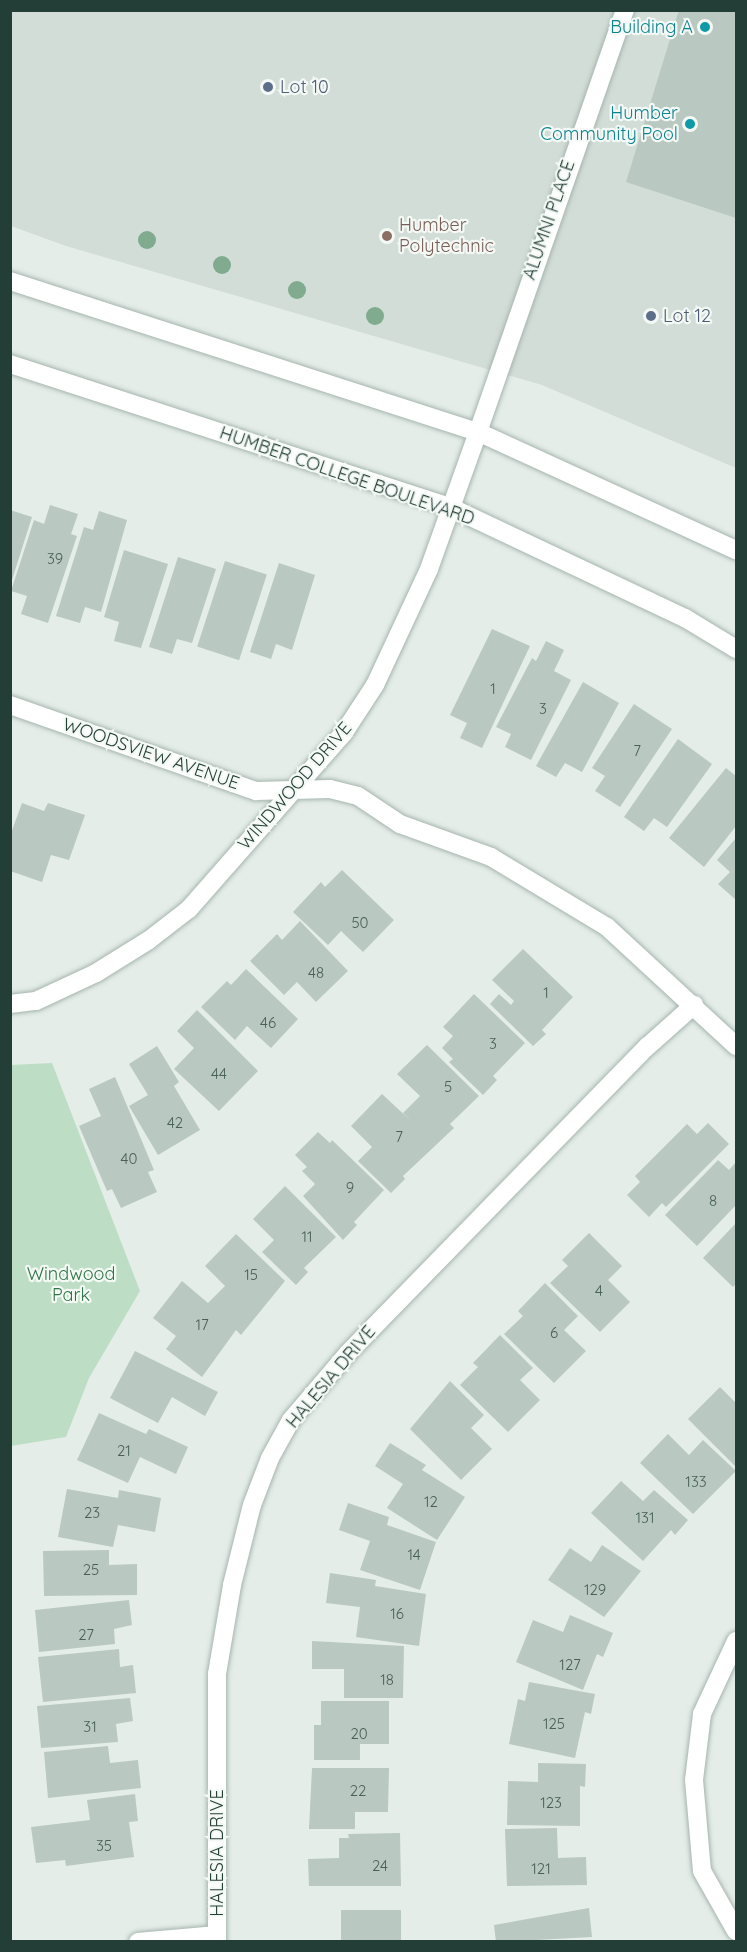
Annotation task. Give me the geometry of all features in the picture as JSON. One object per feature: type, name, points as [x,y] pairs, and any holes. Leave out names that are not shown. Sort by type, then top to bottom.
[{"type":"street","name":"ALUMNI PLACE","points":[[478,432],[625,10]]},
{"type":"street","points":[[10,281],[478,432],[736,550]]},
{"type":"street","name":"HUMBER COLLEGE BOULEVARD","points":[[10,363],[452,508],[686,618],[736,649]]},
{"type":"street","name":"WINDWOOD DRIVE","points":[[10,1004],[36,1001],[96,973],[149,940],[189,909],[211,880],[294,792],[343,734],[375,685],[429,569],[478,432]]},
{"type":"street","name":"WOODSVIEW AVENUE","points":[[10,705],[256,791],[294,792],[330,789],[358,795],[400,824],[491,857],[607,927],[736,1046]]},
{"type":"street","name":"HALESIA DRIVE","points":[[217,1938],[217,1674],[232,1585],[252,1505],[270,1458],[291,1420],[348,1353],[648,1046],[694,1005]]},
{"type":"street","points":[[736,1641],[702,1714],[694,1780],[702,1871],[736,1931]]},
{"type":"street","points":[[138,1941],[217,1938]]},
{"type":"shaded area","name":"Humber Polytechnic","points":[[10,11],[736,11],[736,468],[542,385],[66,246],[11,226]]},
{"type":"green space","name":"Windwood Park","points":[[52,1063],[140,1291],[89,1378],[66,1437],[11,1446],[11,1065]]},
{"type":"building","name":"Humber Community Pool","points":[[679,10],[736,10],[736,218],[626,182]]},
{"type":"building","points":[[50,505],[78,514],[71,534],[77,536],[48,623],[21,614],[27,596],[11,591],[34,520],[44,524]]},
{"type":"building","points":[[10,510],[32,517],[11,583],[10,583]]},
{"type":"building","points":[[99,511],[127,520],[101,612],[85,607],[80,623],[56,616],[84,527],[93,530]]},
{"type":"building","points":[[124,550],[168,564],[141,648],[114,641],[119,622],[104,617]]},
{"type":"building","points":[[178,557],[216,569],[192,643],[177,639],[172,654],[149,647]]},
{"type":"building","points":[[225,561],[267,575],[239,660],[197,647]]},
{"type":"building","points":[[279,563],[315,575],[292,650],[276,644],[271,659],[250,652]]},
{"type":"building","points":[[492,629],[530,646],[482,748],[460,738],[467,723],[450,715]]},
{"type":"building","points":[[546,641],[564,650],[554,671],[571,680],[531,760],[505,747],[511,734],[496,727],[532,658],[536,661]]},
{"type":"building","points":[[583,682],[619,703],[582,772],[565,763],[556,777],[536,766]]},
{"type":"building","points":[[634,704],[672,729],[620,807],[595,791],[605,776],[592,768]]},
{"type":"building","points":[[678,739],[712,764],[667,827],[654,818],[644,831],[624,817]]},
{"type":"building","points":[[726,768],[736,776],[736,826],[704,867],[669,838]]},
{"type":"building","points":[[22,803],[44,811],[48,803],[85,815],[69,860],[51,855],[42,882],[10,871],[10,836]]},
{"type":"building","points":[[736,838],[736,900],[718,884],[730,872],[717,860]]},
{"type":"building","points":[[342,870],[394,920],[363,952],[341,931],[328,945],[293,912],[321,882],[325,887]]},
{"type":"building","points":[[300,921],[348,971],[316,1002],[297,982],[284,995],[250,961],[277,934],[282,940]]},
{"type":"building","points":[[523,949],[573,997],[542,1030],[546,1034],[533,1046],[490,1004],[499,994],[511,1005],[514,1001],[492,980]]},
{"type":"building","points":[[246,969],[298,1019],[271,1048],[247,1026],[235,1040],[201,1007],[227,981],[231,985]]},
{"type":"building","points":[[474,994],[525,1043],[493,1076],[497,1080],[483,1095],[449,1062],[453,1059],[442,1048],[453,1036],[443,1027]]},
{"type":"building","points":[[197,1010],[258,1071],[219,1111],[174,1069],[194,1048],[177,1031]]},
{"type":"building","points":[[427,1045],[479,1096],[450,1124],[454,1128],[403,1176],[405,1179],[391,1193],[358,1161],[372,1147],[351,1126],[382,1094],[411,1121],[403,1113],[420,1096],[397,1074]]},
{"type":"building","points":[[157,1046],[179,1082],[174,1086],[200,1130],[158,1155],[129,1106],[148,1095],[129,1064]]},
{"type":"building","points":[[115,1077],[154,1170],[148,1172],[157,1192],[121,1208],[112,1189],[107,1191],[79,1126],[101,1116],[89,1089]]},
{"type":"building","points":[[708,1123],[729,1144],[666,1207],[662,1203],[649,1217],[627,1195],[640,1182],[635,1176],[687,1124],[697,1134]]},
{"type":"building","points":[[318,1132],[330,1143],[332,1140],[384,1190],[354,1222],[357,1225],[343,1240],[303,1196],[315,1184],[302,1171],[307,1167],[295,1155]]},
{"type":"building","points":[[718,1160],[729,1170],[736,1162],[736,1205],[697,1246],[665,1215]]},
{"type":"building","points":[[285,1186],[336,1237],[304,1268],[308,1272],[296,1285],[262,1252],[274,1240],[253,1219]]},
{"type":"building","points":[[736,1223],[736,1284],[733,1287],[703,1258]]},
{"type":"building","points":[[589,1233],[622,1266],[608,1280],[630,1302],[600,1332],[550,1283],[568,1266],[562,1260]]},
{"type":"building","points":[[236,1234],[285,1281],[241,1335],[236,1330],[202,1377],[166,1349],[176,1336],[153,1318],[182,1281],[208,1303],[225,1286],[205,1266]]},
{"type":"building","points":[[545,1283],[578,1316],[564,1330],[586,1351],[554,1383],[504,1334],[523,1316],[518,1311]]},
{"type":"building","points":[[500,1335],[533,1368],[520,1380],[540,1400],[508,1432],[460,1385],[478,1367],[473,1363]]},
{"type":"building","points":[[135,1351],[218,1392],[205,1416],[172,1397],[158,1423],[110,1398]]},
{"type":"building","points":[[450,1381],[484,1415],[471,1428],[492,1449],[461,1480],[410,1429]]},
{"type":"building","points":[[720,1387],[736,1403],[736,1467],[688,1419]]},
{"type":"building","points":[[99,1413],[146,1434],[149,1429],[188,1447],[176,1474],[140,1457],[128,1483],[77,1460]]},
{"type":"building","points":[[668,1434],[689,1455],[703,1440],[736,1471],[693,1514],[640,1463]]},
{"type":"building","points":[[390,1443],[426,1465],[422,1470],[465,1497],[437,1540],[387,1508],[403,1484],[375,1466]]},
{"type":"building","points":[[621,1481],[643,1501],[654,1490],[688,1520],[675,1535],[671,1530],[643,1561],[591,1513]]},
{"type":"building","points":[[67,1489],[118,1498],[119,1490],[161,1498],[155,1532],[118,1525],[113,1547],[58,1537]]},
{"type":"building","points":[[348,1503],[389,1517],[387,1525],[436,1542],[420,1590],[360,1570],[370,1541],[339,1530]]},
{"type":"building","points":[[602,1545],[641,1571],[604,1617],[548,1580],[570,1548],[591,1562]]},
{"type":"building","points":[[109,1550],[109,1565],[137,1564],[137,1595],[44,1596],[43,1551]]},
{"type":"building","points":[[330,1573],[376,1580],[375,1586],[426,1594],[419,1646],[356,1637],[360,1607],[326,1603]]},
{"type":"building","points":[[129,1600],[132,1625],[114,1629],[115,1644],[39,1652],[35,1610]]},
{"type":"building","points":[[570,1615],[613,1633],[603,1657],[597,1654],[583,1690],[516,1662],[533,1620],[563,1632]]},
{"type":"building","points":[[312,1641],[404,1646],[403,1698],[344,1698],[344,1669],[312,1669]]},
{"type":"building","points":[[119,1649],[120,1667],[133,1665],[136,1693],[43,1702],[38,1657]]},
{"type":"building","points":[[529,1682],[595,1694],[591,1714],[585,1712],[575,1758],[509,1744],[518,1699],[525,1701]]},
{"type":"building","points":[[130,1698],[133,1721],[116,1724],[118,1742],[41,1748],[37,1706]]},
{"type":"building","points":[[321,1701],[389,1701],[389,1744],[360,1744],[360,1760],[314,1760],[314,1725],[321,1725]]},
{"type":"building","points":[[108,1746],[110,1763],[138,1760],[141,1788],[48,1798],[44,1752]]},
{"type":"building","points":[[538,1763],[586,1764],[585,1787],[580,1786],[580,1826],[507,1825],[508,1781],[538,1782]]},
{"type":"building","points":[[312,1768],[389,1768],[388,1812],[355,1812],[355,1829],[309,1829]]},
{"type":"building","points":[[135,1794],[138,1821],[129,1822],[134,1857],[66,1866],[65,1860],[36,1863],[31,1827],[90,1820],[87,1800]]},
{"type":"building","points":[[557,1828],[558,1858],[586,1857],[587,1885],[507,1886],[505,1829]]},
{"type":"building","points":[[400,1833],[401,1886],[309,1886],[308,1859],[339,1858],[339,1838],[349,1838],[348,1834]]},
{"type":"building","points":[[589,1908],[592,1937],[496,1942],[494,1925]]},
{"type":"building","points":[[341,1910],[401,1910],[401,1942],[341,1942]]},
{"type":"place","name":"Building A","points":[[705,27]]},
{"type":"place","name":"Lot 10","points":[[268,87]]},
{"type":"place","name":"Humber Community Pool","points":[[690,124]]},
{"type":"place","name":"Humber Polytechnic","points":[[387,236]]},
{"type":"place","name":"Lot 12","points":[[651,316]]}]
